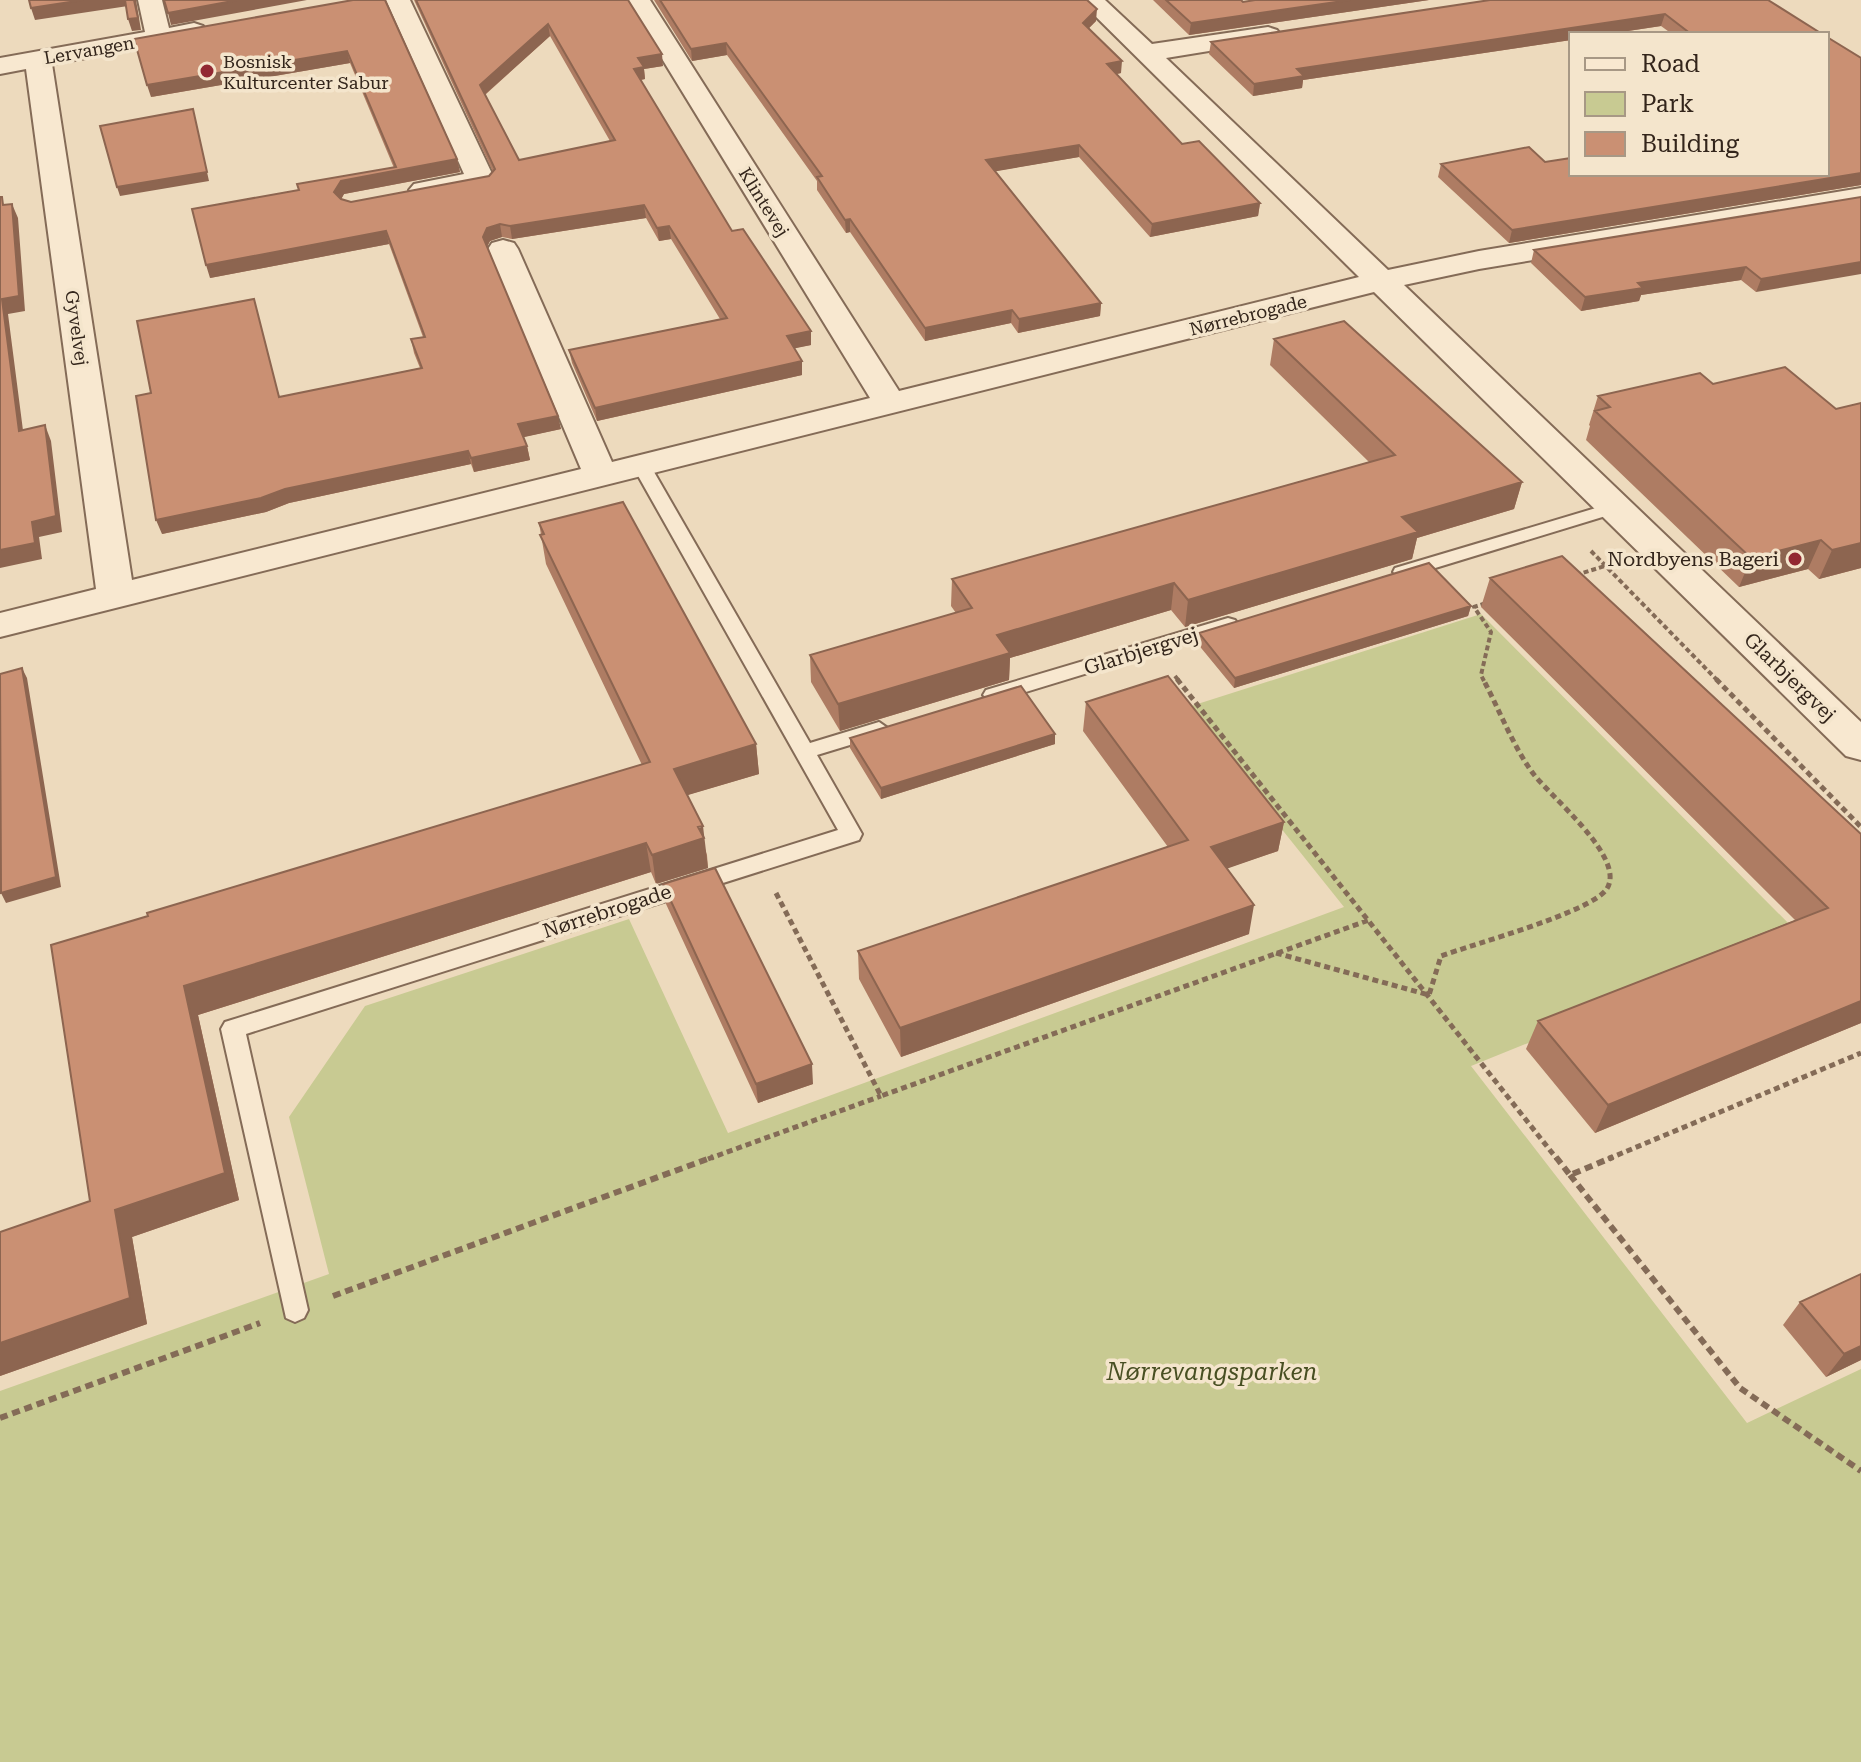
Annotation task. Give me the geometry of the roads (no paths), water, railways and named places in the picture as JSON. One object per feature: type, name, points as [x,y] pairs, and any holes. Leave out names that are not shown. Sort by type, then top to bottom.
[{"type":"street","points":[[150,0],[159,37]]},
{"type":"street","points":[[397,195],[481,180],[398,0]]},
{"type":"street","name":"Klintevej","points":[[638,0],[891,404]]},
{"type":"street","name":"Glarbjergvej","points":[[1091,0],[1861,746]]},
{"type":"street","name":"Lervangen","points":[[0,66],[218,27]]},
{"type":"street","points":[[1146,53],[1286,32]]},
{"type":"street","name":"Gyvelvej","points":[[38,59],[116,597]]},
{"type":"street","name":"Nørrebrogade","points":[[0,625],[1382,281],[1479,260],[1861,197]]},
{"type":"street","points":[[503,249],[601,476]]},
{"type":"lane","name":"Nørrebrogade","points":[[295,1310],[233,1029],[851,834],[641,465]]},
{"type":"lane","points":[[1381,578],[1616,507]]},
{"type":"lane","name":"Glarbjergvej","points":[[970,702],[1244,620]]},
{"type":"lane","points":[[804,752],[895,725]]},
{"type":"place","name":"Bosnisk Kulturcenter Sabur","points":[[207,71]]},
{"type":"place","name":"Nordbyens Bageri","points":[[1795,559]]},
{"type":"park label","name":"Nørrevangsparken","points":[[1212,1372]]}]
